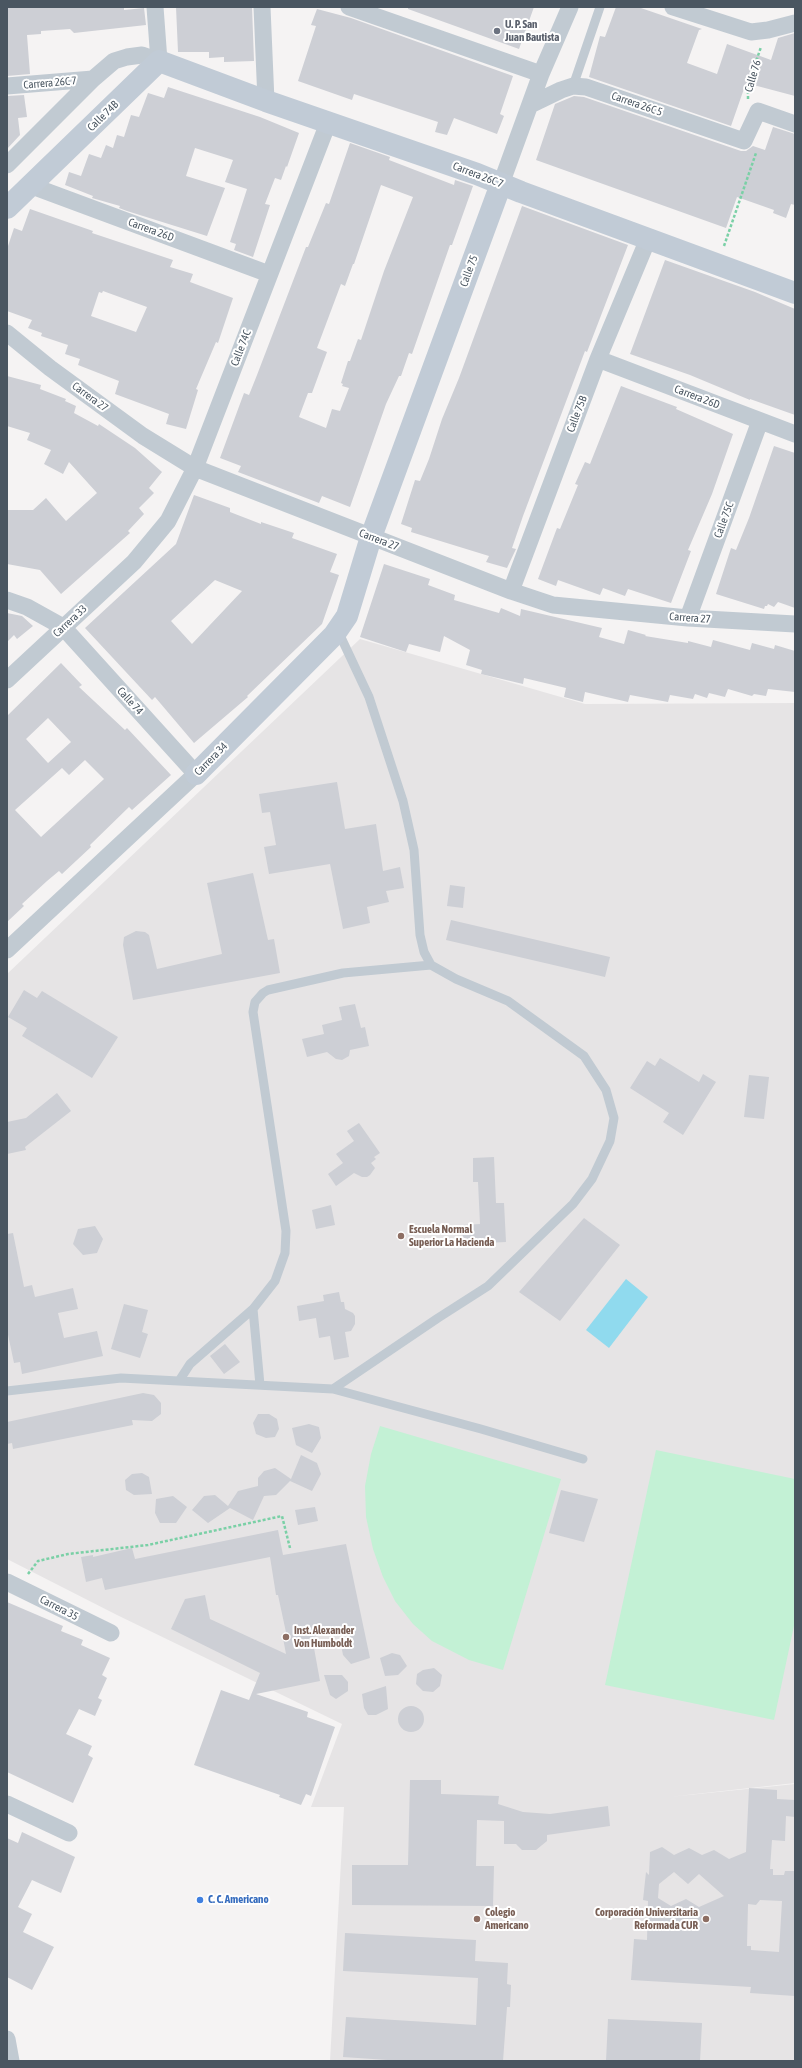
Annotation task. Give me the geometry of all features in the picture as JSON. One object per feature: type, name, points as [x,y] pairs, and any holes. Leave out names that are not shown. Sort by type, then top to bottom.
[{"type":"street","points":[[7,166],[93,79],[114,62],[127,57],[142,55],[159,61],[155,7]]},
{"type":"street","points":[[262,7],[266,101]]},
{"type":"street","points":[[349,7],[541,74]]},
{"type":"street","name":"Calle 75","points":[[372,537],[541,74],[570,7]]},
{"type":"street","points":[[673,7],[751,32],[768,30],[795,23]]},
{"type":"street","name":"Carrera 26C 7","points":[[159,61],[266,101],[477,174],[795,293]]},
{"type":"street","name":"Calle 74B","points":[[7,208],[32,186],[159,61]]},
{"type":"street","name":"Carrera 26C 7","points":[[7,86],[93,79]]},
{"type":"street","points":[[530,105],[573,86]]},
{"type":"street","name":"Carrera 26C 5","points":[[573,86],[586,87],[744,141]]},
{"type":"street","points":[[744,141],[758,111],[795,124]]},
{"type":"street","name":"Calle 74C","points":[[134,562],[168,521],[195,468],[328,123]]},
{"type":"street","name":"Carrera 26D","points":[[32,186],[270,274]]},
{"type":"street","name":"Calle 75B","points":[[511,591],[598,359],[648,239]]},
{"type":"street","name":"Carrera 27","points":[[7,333],[50,368],[143,436],[195,468],[511,591],[552,605],[688,618],[795,624]]},
{"type":"street","name":"Carrera 26D","points":[[598,359],[795,434]]},
{"type":"street","name":"Calle 75C","points":[[688,618],[760,421]]},
{"type":"street","name":"Carrera 34","points":[[7,950],[196,774],[337,630],[347,616],[372,537]]},
{"type":"street","name":"Carrera 33","points":[[7,680],[134,562]]},
{"type":"street","name":"Calle 74","points":[[7,600],[28,608],[63,627],[196,774]]},
{"type":"street","name":"Carrera 35","points":[[13,1585],[111,1633]]},
{"type":"street","points":[[7,1804],[69,1834]]},
{"type":"street","points":[[7,2039],[11,2061]]},
{"type":"lane","points":[[573,86],[600,7]]},
{"type":"lane","points":[[333,1390],[438,1318],[488,1286],[573,1204],[592,1179],[610,1141],[614,1118],[606,1090],[584,1056],[508,1001],[456,979],[431,965],[424,952],[420,935],[414,850],[403,801],[369,697],[337,630]]},
{"type":"lane","points":[[179,1381],[190,1364],[253,1309],[275,1281],[283,1262],[286,1231],[253,1012],[256,1002],[263,993],[268,990],[343,973],[431,965]]},
{"type":"lane","points":[[253,1309],[260,1385]]},
{"type":"lane","points":[[7,1391],[120,1378],[333,1390],[481,1429],[583,1459]]},
{"type":"path","name":"Calle 76","points":[[758,111],[747,98],[748,85],[768,30]]},
{"type":"path","points":[[723,248],[759,145],[744,141]]},
{"type":"path","points":[[13,1585],[38,1561],[68,1554],[154,1544],[282,1516],[290,1548]]},
{"type":"shaded area","name":"Escuela Normal Superior La Hacienda","points":[[360,639],[585,704],[795,703],[795,1783],[669,1797],[795,1784],[795,2061],[330,2061],[344,1807],[311,1807],[342,1724],[117,1615],[7,1559],[7,974]]},
{"type":"green space","points":[[380,1426],[561,1479],[503,1670],[469,1660],[432,1641],[413,1624],[395,1601],[383,1577],[373,1549],[366,1517],[365,1486],[371,1454]]},
{"type":"green space","points":[[656,1450],[795,1479],[795,1621],[774,1720],[605,1685]]},
{"type":"water","points":[[626,1279],[648,1297],[609,1348],[586,1330]]},
{"type":"building","points":[[7,7],[124,7],[124,10],[144,8],[146,25],[74,33],[70,29],[41,31],[41,34],[27,35],[30,74],[7,76]]},
{"type":"building","points":[[176,7],[252,7],[254,61],[224,62],[224,57],[209,58],[209,52],[178,52]]},
{"type":"building","name":"U. P. San Juan Bautista","points":[[408,7],[534,7],[519,49],[408,9]]},
{"type":"building","points":[[616,7],[638,7],[702,29],[699,30],[687,63],[717,74],[727,44],[771,60],[778,38],[795,33],[795,96],[746,83],[731,126],[589,77],[600,36],[605,37]]},
{"type":"building","points":[[317,9],[351,18],[513,76],[500,114],[504,116],[497,134],[454,118],[447,135],[435,132],[438,122],[354,94],[352,100],[298,81],[316,26],[311,25]]},
{"type":"building","points":[[168,87],[260,117],[299,133],[281,180],[275,178],[265,204],[270,205],[253,257],[234,250],[236,244],[230,242],[247,189],[225,182],[233,160],[195,148],[186,176],[225,188],[207,236],[127,211],[119,208],[120,206],[92,198],[93,196],[65,185],[69,172],[81,176],[89,154],[101,158],[106,145],[113,148],[117,135],[124,137],[131,115],[139,117],[148,93],[164,98]]},
{"type":"building","points":[[24,95],[27,117],[18,118],[20,135],[7,149],[7,96]]},
{"type":"building","points":[[574,96],[584,97],[741,151],[746,151],[753,146],[765,150],[773,127],[795,134],[795,205],[791,204],[786,218],[773,213],[774,210],[737,197],[726,228],[536,160],[555,104]]},
{"type":"building","points":[[350,143],[390,157],[389,160],[454,185],[455,180],[473,186],[452,245],[450,245],[412,354],[409,353],[401,376],[399,376],[386,404],[350,507],[322,496],[319,503],[238,472],[241,466],[220,458],[244,393],[249,395],[306,247],[308,247],[326,203],[329,204]],"holes":[[[381,185],[413,197],[384,271],[361,340],[358,339],[350,361],[348,361],[341,383],[343,384],[342,386],[349,388],[340,411],[332,409],[326,428],[299,417],[308,393],[312,393],[327,352],[317,348],[341,284],[345,286],[354,264]]]},
{"type":"building","points":[[522,206],[628,245],[587,352],[585,351],[523,516],[512,548],[516,549],[507,568],[486,562],[489,556],[411,532],[412,528],[401,524],[415,480],[420,481],[429,459],[442,419],[459,378]]},
{"type":"building","points":[[30,209],[93,231],[92,233],[173,260],[170,267],[193,274],[190,282],[233,298],[218,343],[216,342],[196,389],[198,390],[186,429],[166,424],[169,414],[115,394],[119,381],[78,365],[80,359],[65,354],[68,345],[41,336],[42,333],[28,328],[32,320],[7,311],[7,249],[14,228],[22,231]],"holes":[[[103,291],[147,307],[136,332],[91,316],[99,292],[102,293]]]},
{"type":"building","points":[[665,260],[755,292],[795,309],[795,415],[750,400],[690,375],[630,354]]},
{"type":"building","points":[[7,376],[41,385],[40,389],[66,399],[65,401],[76,406],[74,413],[98,426],[99,424],[135,448],[162,472],[149,488],[154,493],[139,508],[144,514],[128,531],[130,533],[61,594],[40,570],[7,564],[7,510],[33,510],[46,498],[66,521],[97,493],[69,462],[63,474],[44,464],[51,450],[27,440],[30,433],[7,426]]},
{"type":"building","points":[[621,386],[677,407],[676,409],[733,434],[712,494],[688,550],[691,551],[671,603],[628,589],[625,596],[603,588],[600,595],[558,580],[556,586],[538,579],[557,528],[560,529],[578,485],[575,484],[585,462],[590,464]]},
{"type":"building","points":[[774,446],[795,453],[795,608],[778,602],[774,607],[768,604],[764,609],[716,594],[731,548],[736,550],[749,518]]},
{"type":"building","points":[[194,495],[230,508],[230,512],[261,524],[261,522],[294,533],[292,538],[337,554],[330,572],[339,575],[322,624],[247,696],[248,697],[194,743],[155,697],[152,700],[85,628],[176,544]],"holes":[[[215,580],[242,591],[192,644],[171,621]]]},
{"type":"building","points":[[384,564],[430,579],[428,585],[455,595],[454,600],[499,613],[501,608],[520,616],[521,609],[602,628],[599,637],[624,644],[628,630],[646,635],[645,636],[688,643],[688,641],[711,647],[713,640],[750,650],[752,643],[774,649],[775,645],[795,651],[795,692],[768,689],[766,696],[754,694],[752,696],[728,689],[725,697],[709,693],[707,698],[695,694],[693,699],[670,695],[668,702],[630,695],[628,702],[585,692],[583,702],[564,697],[566,688],[524,678],[523,684],[481,674],[482,670],[466,665],[470,650],[444,636],[440,652],[409,644],[406,652],[360,637]]},
{"type":"building","points":[[7,613],[22,616],[33,626],[17,639],[14,635],[7,642]]},
{"type":"building","points":[[61,663],[82,685],[79,687],[125,730],[127,728],[171,775],[132,810],[129,807],[90,845],[91,847],[62,874],[59,871],[47,881],[22,904],[24,906],[7,922],[7,716]],"holes":[[[48,718],[71,742],[48,763],[26,739]],[[85,760],[104,779],[41,837],[15,810],[62,768],[69,775]]]},
{"type":"building","points":[[337,782],[345,829],[376,824],[383,871],[400,867],[404,888],[386,891],[389,902],[367,907],[370,923],[343,929],[330,864],[269,874],[264,847],[276,845],[270,812],[262,813],[259,794]]},
{"type":"building","points":[[253,873],[268,940],[274,939],[280,973],[133,1000],[123,945],[124,937],[136,931],[145,932],[149,935],[157,969],[222,954],[207,883]]},
{"type":"building","points":[[450,885],[465,887],[463,908],[447,906]]},
{"type":"building","points":[[451,920],[610,957],[605,977],[446,940]]},
{"type":"building","points":[[24,990],[37,998],[42,991],[118,1037],[92,1078],[22,1036],[27,1028],[8,1017]]},
{"type":"building","points":[[355,1004],[361,1028],[365,1027],[369,1046],[350,1050],[349,1056],[342,1060],[336,1059],[327,1052],[307,1057],[302,1039],[324,1034],[322,1025],[342,1020],[339,1007]]},
{"type":"building","points":[[660,1058],[699,1082],[703,1074],[716,1082],[683,1135],[663,1122],[669,1113],[630,1088],[647,1061],[655,1066]]},
{"type":"building","points":[[749,1075],[769,1077],[764,1119],[744,1117]]},
{"type":"building","points":[[57,1093],[71,1111],[25,1147],[26,1150],[7,1154],[7,1122],[26,1118]]},
{"type":"building","points":[[359,1123],[380,1153],[374,1157],[376,1159],[371,1163],[375,1168],[367,1177],[362,1177],[354,1173],[336,1186],[328,1174],[343,1163],[336,1154],[354,1141],[347,1131]]},
{"type":"building","points":[[494,1157],[496,1203],[504,1203],[506,1242],[463,1244],[462,1225],[480,1224],[478,1182],[473,1182],[473,1158]]},
{"type":"building","points":[[331,1205],[335,1225],[316,1229],[312,1210]]},
{"type":"building","points":[[584,1218],[620,1245],[560,1321],[519,1292]]},
{"type":"building","points":[[95,1226],[103,1239],[97,1253],[83,1255],[73,1244],[78,1229]]},
{"type":"building","points":[[13,1233],[24,1287],[32,1285],[35,1297],[73,1288],[78,1309],[58,1313],[64,1338],[97,1331],[103,1356],[22,1374],[20,1362],[14,1363],[7,1330],[7,1234]]},
{"type":"building","points":[[339,1292],[341,1302],[344,1302],[345,1309],[353,1313],[355,1316],[355,1324],[351,1331],[345,1332],[349,1357],[334,1360],[330,1336],[319,1338],[316,1318],[299,1321],[297,1306],[324,1301],[323,1295]]},
{"type":"building","points":[[124,1304],[148,1310],[142,1332],[148,1334],[140,1358],[111,1349]]},
{"type":"building","points":[[225,1344],[240,1362],[224,1374],[210,1356]]},
{"type":"building","points":[[143,1393],[154,1395],[161,1403],[161,1414],[152,1421],[132,1420],[133,1425],[13,1449],[12,1443],[7,1444],[7,1422]]},
{"type":"building","points":[[258,1414],[269,1414],[277,1419],[279,1429],[275,1437],[266,1438],[256,1434],[253,1423]]},
{"type":"building","points":[[309,1424],[319,1427],[321,1438],[312,1453],[296,1445],[292,1428]]},
{"type":"building","points":[[301,1455],[317,1463],[321,1474],[312,1491],[290,1481],[276,1495],[264,1496],[253,1520],[230,1508],[208,1523],[192,1510],[204,1496],[215,1495],[228,1506],[238,1491],[258,1486],[258,1478],[264,1471],[275,1468],[291,1479]]},
{"type":"building","points":[[142,1473],[149,1477],[152,1494],[134,1495],[126,1490],[125,1480],[132,1474]]},
{"type":"building","points":[[561,1490],[598,1499],[584,1542],[549,1533]]},
{"type":"building","points":[[173,1496],[187,1507],[176,1523],[160,1523],[155,1513],[156,1499]]},
{"type":"building","points":[[315,1507],[318,1521],[298,1525],[295,1510]]},
{"type":"building","points":[[278,1530],[283,1555],[346,1544],[370,1658],[351,1664],[343,1655],[342,1650],[348,1631],[312,1637],[320,1681],[256,1694],[308,1712],[307,1717],[335,1727],[311,1796],[306,1794],[301,1805],[279,1797],[280,1795],[194,1765],[221,1690],[249,1700],[260,1673],[171,1629],[185,1599],[205,1595],[210,1619],[286,1654],[283,1638],[287,1637],[278,1595],[276,1595],[270,1557],[105,1590],[102,1578],[86,1582],[81,1557],[93,1555],[93,1557],[132,1548],[135,1559]]},
{"type":"building","points":[[7,1602],[63,1626],[61,1631],[83,1640],[81,1645],[110,1658],[102,1675],[107,1678],[98,1698],[102,1700],[95,1716],[79,1709],[66,1734],[92,1746],[88,1755],[93,1758],[73,1803],[7,1772]]},
{"type":"building","points":[[392,1653],[400,1655],[407,1666],[398,1675],[385,1676],[380,1658]]},
{"type":"building","points":[[434,1668],[442,1675],[440,1686],[433,1692],[423,1691],[416,1684],[417,1674],[423,1670]]},
{"type":"building","points":[[324,1675],[342,1675],[348,1682],[348,1691],[336,1699],[330,1695]]},
{"type":"building","points":[[386,1686],[388,1709],[376,1715],[368,1715],[364,1708],[362,1694]]},
{"type":"building","points":[[411,1706],[420,1710],[424,1719],[420,1728],[411,1732],[402,1728],[398,1719],[402,1710]]},
{"type":"building","points":[[410,1780],[441,1780],[441,1794],[499,1796],[498,1804],[523,1812],[550,1814],[608,1806],[610,1826],[547,1835],[547,1841],[536,1850],[522,1850],[516,1844],[504,1844],[504,1821],[477,1820],[476,1866],[494,1866],[493,1906],[352,1905],[352,1865],[408,1865]]},
{"type":"building","points":[[749,1788],[777,1790],[777,1799],[795,1800],[795,1817],[786,1816],[785,1841],[772,1840],[770,1869],[773,1869],[773,1875],[784,1875],[785,1871],[795,1871],[795,1996],[750,1993],[751,1987],[631,1980],[634,1939],[647,1940],[648,1901],[643,1900],[646,1872],[649,1875],[650,1852],[662,1847],[674,1855],[689,1848],[702,1855],[714,1850],[729,1859],[746,1852]],"holes":[[[674,1872],[688,1884],[699,1874],[724,1896],[699,1907],[686,1899],[671,1906],[658,1898],[659,1884]],[[760,1900],[782,1901],[779,1952],[751,1950],[751,1946],[747,1946],[748,1904],[756,1905]]]},
{"type":"building","points":[[22,1832],[75,1857],[61,1893],[32,1880],[18,1907],[32,1914],[23,1932],[54,1947],[32,1990],[7,1977],[7,1838],[18,1843]]},
{"type":"building","points":[[345,1933],[476,1940],[475,1961],[508,1963],[507,1984],[511,1985],[510,2007],[507,2007],[503,2061],[402,2061],[343,2057],[346,2017],[476,2025],[478,1978],[343,1971]]},
{"type":"building","points":[[608,2019],[702,2023],[700,2061],[606,2061]]},
{"type":"place","name":"U. P. San Juan Bautista","points":[[497,31]]},
{"type":"place","name":"Escuela Normal Superior La Hacienda","points":[[401,1236]]},
{"type":"place","name":"Inst. Alexander Von Humboldt","points":[[286,1637]]},
{"type":"place","name":"C. C. Americano","points":[[200,1900]]},
{"type":"place","name":"Colegio Americano","points":[[477,1919]]},
{"type":"place","name":"Corporación Universitaria Reformada CUR","points":[[706,1919]]}]
